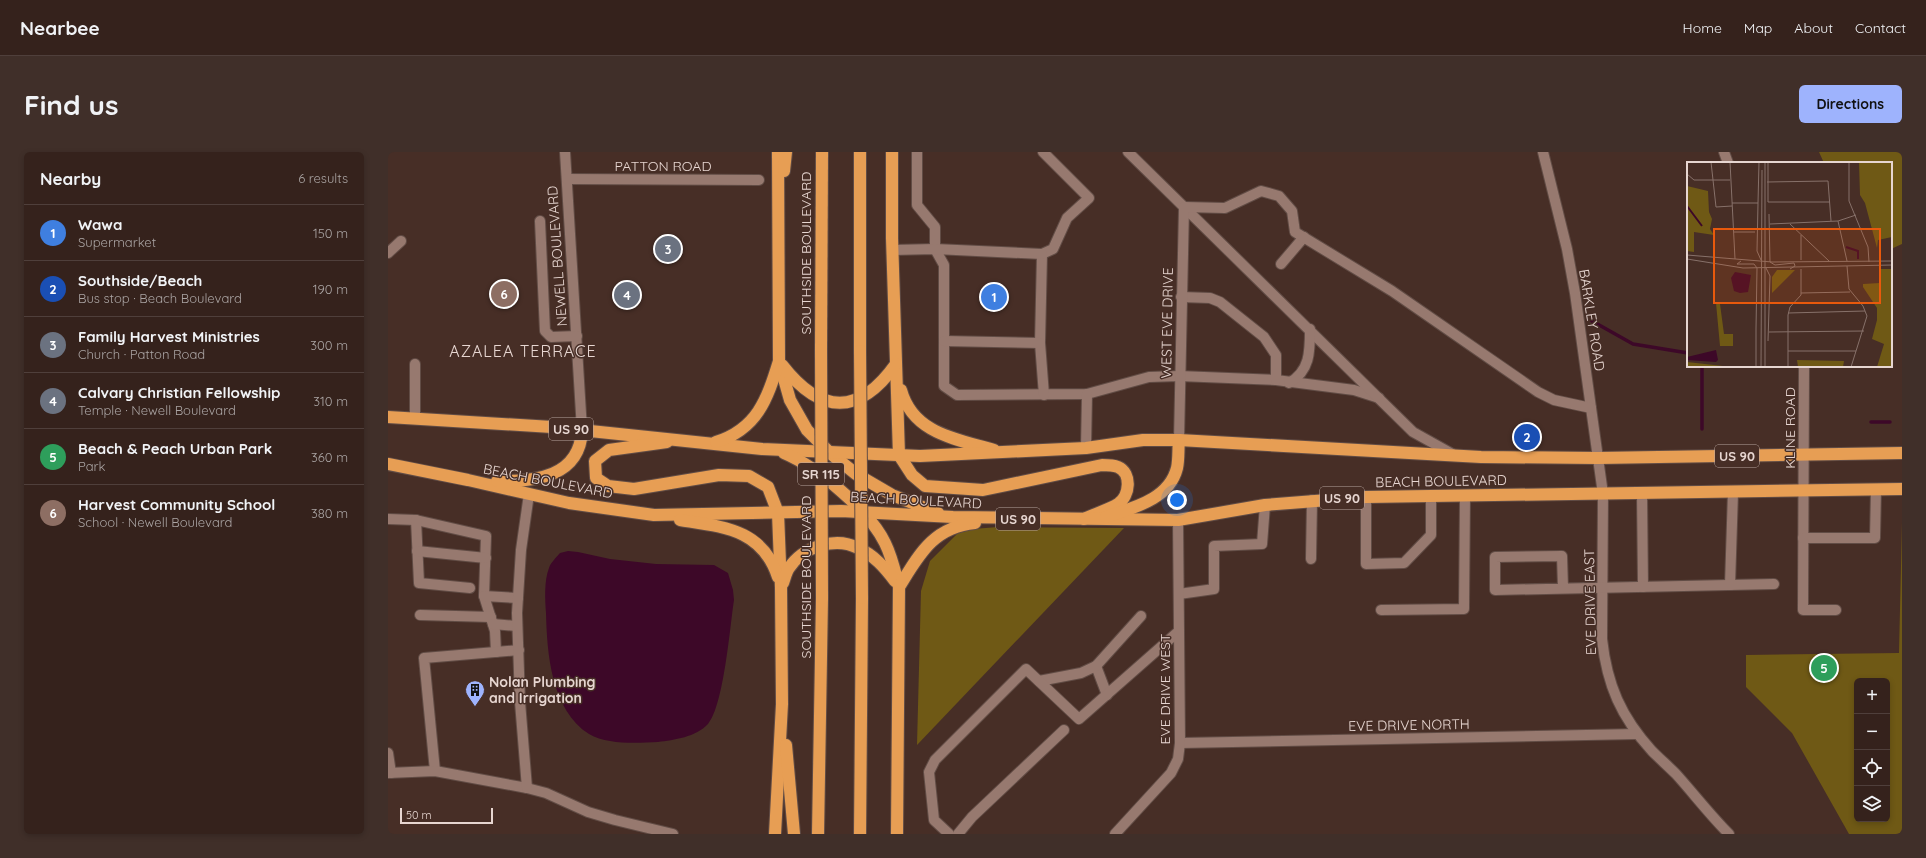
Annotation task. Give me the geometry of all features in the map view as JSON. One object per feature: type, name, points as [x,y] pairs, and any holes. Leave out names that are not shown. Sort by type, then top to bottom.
[{"type":"highway","points":[[778,152],[779,361],[790,400],[807,430],[830,453],[856,474],[892,495],[953,518]]},
{"type":"highway","points":[[778,224],[786,152]]},
{"type":"highway","name":"SOUTHSIDE BOULEVARD","points":[[818,834],[822,598],[822,152]]},
{"type":"highway","name":"SR 115","points":[[860,152],[862,598],[860,834]]},
{"type":"highway","points":[[884,152],[892,244]]},
{"type":"highway","points":[[892,152],[892,244],[899,455],[912,475],[925,486],[983,490],[1102,465],[1117,466],[1125,472],[1128,482],[1126,492],[1119,503],[1083,520]]},
{"type":"highway","points":[[779,361],[790,375],[814,395],[825,400],[839,402],[853,401],[866,396],[878,387],[896,364]]},
{"type":"highway","points":[[712,443],[730,438],[744,429],[754,418],[769,392],[779,361]]},
{"type":"highway","points":[[896,364],[904,401],[910,412],[920,422],[937,433],[1004,453]]},
{"type":"highway","name":"US 90","points":[[388,417],[582,430],[778,450],[899,455],[1004,453],[1086,448],[1143,440],[1179,440],[1458,456],[1598,458],[1902,453]]},
{"type":"highway","points":[[468,480],[519,481],[550,475],[563,468],[573,457],[581,444],[582,430]]},
{"type":"highway","points":[[681,439],[642,447],[609,450],[595,461],[596,478],[608,486],[634,489],[719,475],[748,476],[768,487],[778,512],[781,588],[782,704],[775,834]]},
{"type":"highway","points":[[1098,520],[1147,503],[1166,490],[1177,469],[1179,440]]},
{"type":"highway","points":[[778,450],[816,472],[841,491],[863,512],[885,543],[899,587],[897,834]]},
{"type":"highway","name":"BEACH BOULEVARD","points":[[388,464],[468,480],[569,503],[654,515],[778,512],[863,512],[953,518],[1178,520],[1265,505],[1312,500],[1366,497],[1902,489]]},
{"type":"highway","points":[[654,515],[729,528],[740,533],[753,541],[764,551],[774,567],[781,588]]},
{"type":"highway","points":[[899,587],[919,554],[933,538],[965,524],[1026,519]]},
{"type":"highway","points":[[781,588],[789,568],[796,561],[817,546],[829,543],[857,547],[868,553],[879,562],[899,587]]},
{"type":"highway","points":[[782,704],[794,834]]},
{"type":"street","name":"NEWELL BOULEVARD","points":[[565,152],[582,430]]},
{"type":"street","points":[[916,152],[917,205],[935,227],[935,250],[944,265],[944,386],[957,395],[1087,394],[1149,376],[1179,376],[1276,380],[1289,383],[1354,390],[1379,398]]},
{"type":"street","points":[[892,244],[935,250],[1042,254],[1053,250],[1067,218],[1088,198],[1043,152]]},
{"type":"street","points":[[1128,152],[1413,432],[1458,456]]},
{"type":"street","name":"BARKLEY ROAD","points":[[1543,152],[1567,249],[1575,293],[1603,494]]},
{"type":"street","points":[[1724,152],[1728,162]]},
{"type":"street","name":"PATTON ROAD","points":[[567,179],[759,180]]},
{"type":"street","points":[[1184,206],[1225,208],[1260,191],[1279,196],[1292,211],[1295,232],[1392,291],[1538,392],[1554,400],[1591,408]]},
{"type":"street","name":"WEST EVE DRIVE","points":[[1179,440],[1179,376],[1184,206]]},
{"type":"street","points":[[540,221],[545,331],[551,337],[576,336]]},
{"type":"street","points":[[1281,264],[1304,237]]},
{"type":"street","points":[[388,254],[401,241]]},
{"type":"street","points":[[1042,254],[1040,343],[1044,395]]},
{"type":"street","points":[[1181,297],[1210,298],[1220,302],[1264,337],[1276,355],[1276,380]]},
{"type":"street","points":[[1289,383],[1296,379],[1309,361],[1310,330]]},
{"type":"street","points":[[944,341],[1040,343]]},
{"type":"street","points":[[415,364],[415,419]]},
{"type":"street","name":"KLINE ROAD","points":[[1804,367],[1803,610],[1836,610]]},
{"type":"street","points":[[1086,448],[1087,394]]},
{"type":"street","points":[[1803,538],[1875,538],[1876,490]]},
{"type":"street","points":[[1730,585],[1733,492]]},
{"type":"street","points":[[1642,493],[1643,586]]},
{"type":"street","points":[[526,788],[520,702],[517,626],[521,550],[528,494]]},
{"type":"street","name":"EVE DRIVE EAST","points":[[1603,494],[1602,639],[1604,659],[1617,700],[1624,716],[1637,734],[1675,773],[1729,834]]},
{"type":"street","points":[[1366,497],[1366,564],[1404,563],[1431,535],[1431,496]]},
{"type":"street","points":[[1381,610],[1464,609],[1464,496]]},
{"type":"street","points":[[1311,559],[1312,500]]},
{"type":"street","points":[[1179,594],[1214,589],[1214,546],[1262,544],[1265,505]]},
{"type":"street","points":[[388,519],[416,520],[486,536],[484,596],[492,620],[496,652]]},
{"type":"street","points":[[416,520],[419,583],[470,588]]},
{"type":"street","name":"EVE DRIVE WEST","points":[[1115,834],[1171,774],[1178,759],[1180,743],[1178,520]]},
{"type":"street","points":[[417,551],[486,558]]},
{"type":"street","points":[[1563,588],[1562,556],[1495,557],[1495,590],[1774,584]]},
{"type":"street","points":[[484,596],[518,598]]},
{"type":"street","points":[[420,615],[492,620],[517,626]]},
{"type":"street","points":[[1038,681],[1081,673],[1096,666],[1141,616]]},
{"type":"street","points":[[949,834],[934,820],[929,772],[935,760],[1026,669],[1079,719],[1179,631]]},
{"type":"street","points":[[435,771],[424,658],[519,650]]},
{"type":"street","points":[[1096,666],[1107,695]]},
{"type":"street","points":[[958,834],[972,817],[1064,730]]},
{"type":"street","name":"EVE DRIVE NORTH","points":[[1180,743],[1637,734]]},
{"type":"street","points":[[388,753],[390,773],[435,771],[526,788],[546,793],[588,812],[644,828],[673,834]]},
{"type":"shaded area","points":[[1819,152],[1902,152],[1902,244],[1892,249],[1892,162],[1824,162]]},
{"type":"shaded area","points":[[1902,522],[1902,834],[1849,834],[1792,733],[1746,687],[1746,655],[1899,653]]},
{"type":"shaded area","points":[[998,527],[1124,528],[917,745],[921,591],[930,561],[961,530]]},
{"type":"shaded area","points":[[568,551],[610,559],[656,564],[714,565],[728,573],[734,600],[726,665],[714,714],[708,724],[703,728],[691,735],[678,739],[658,742],[614,742],[597,738],[589,734],[576,724],[566,711],[559,696],[550,663],[545,590],[547,573],[551,564],[560,553]]},
{"type":"waterway","points":[[1592,321],[1633,344],[1687,353]]},
{"type":"waterway","points":[[1702,367],[1702,429]]},
{"type":"waterway","points":[[1871,422],[1890,422]]},
{"type":"place","name":"Family Harvest Ministries","points":[[668,249]]},
{"type":"place","name":"Harvest Community School","points":[[504,294]]},
{"type":"place","name":"Calvary Christian Fellowship","points":[[627,295]]},
{"type":"place","name":"Wawa","points":[[994,297]]},
{"type":"place","name":"Southside/Beach","points":[[1527,437]]},
{"type":"place","name":"Beach & Peach Urban Park","points":[[1824,668]]},
{"type":"place","name":"Nolan Plumbing and Irrigation","points":[[475,707]]},
{"type":"district","name":"AZALEA TERRACE","points":[[523,351]]}]
